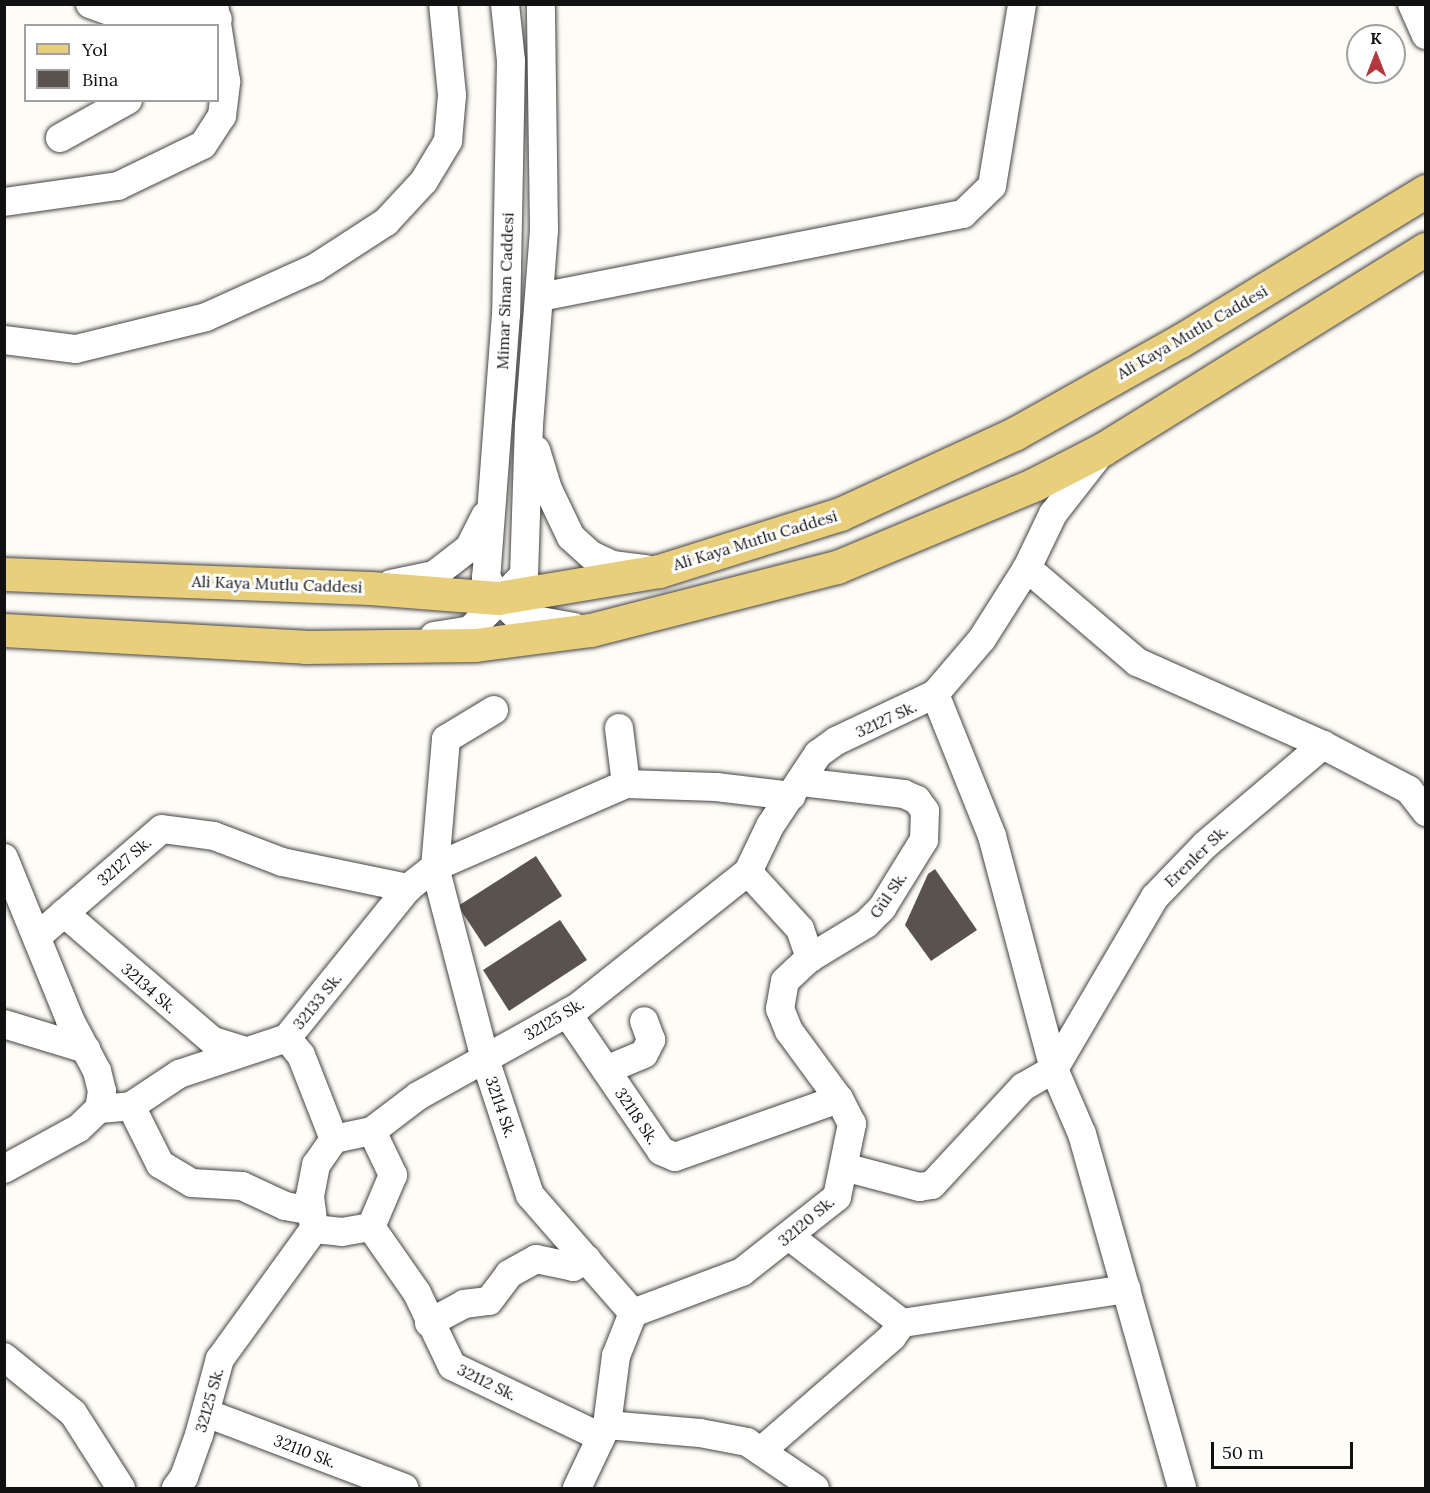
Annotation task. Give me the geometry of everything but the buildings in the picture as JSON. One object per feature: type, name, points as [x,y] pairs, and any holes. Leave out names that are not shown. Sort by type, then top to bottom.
[{"type":"main road","name":"Ali Kaya Mutlu Caddesi","points":[[4,574],[370,588],[492,588],[659,571],[840,514],[1014,434],[1180,341],[1425,191]]},
{"type":"main road","points":[[4,630],[305,647],[475,645],[591,630],[837,567],[1035,484],[1103,449],[1425,249]]},
{"type":"street","points":[[90,4],[112,12],[150,15],[216,12]]},
{"type":"street","points":[[4,340],[76,349],[206,316],[315,268],[386,222],[424,181],[448,141],[452,95],[443,4]]},
{"type":"street","name":"Mimar Sinan Caddesi","points":[[369,647],[470,630],[492,588],[492,503],[506,314],[511,61],[504,4]]},
{"type":"street","name":"Mimar Sinan Caddesi","points":[[492,588],[524,575],[529,425],[544,230],[541,4]]},
{"type":"street","points":[[540,297],[963,214],[992,186],[1022,4]]},
{"type":"street","points":[[1412,4],[1425,35]]},
{"type":"street","points":[[4,202],[118,186],[203,145],[222,116],[225,92],[219,39]]},
{"type":"street","points":[[60,138],[124,102]]},
{"type":"street","points":[[529,425],[547,487],[571,537],[591,555],[612,565],[659,571]]},
{"type":"street","name":"32127 Sk.","points":[[796,789],[818,754],[836,741],[935,694],[982,639],[1027,568],[1053,514],[1103,449]]},
{"type":"street","points":[[1035,484],[1053,514]]},
{"type":"street","points":[[370,588],[434,575],[469,548],[492,503]]},
{"type":"street","points":[[1027,568],[1137,662],[1323,745],[1409,790],[1425,812]]},
{"type":"street","points":[[492,588],[518,617],[591,630]]},
{"type":"street","points":[[935,694],[992,836],[1054,1069],[1082,1134],[1182,1488]]},
{"type":"street","name":"32114 Sk.","points":[[494,710],[446,739],[435,867],[485,1059],[530,1195],[633,1313]]},
{"type":"street","points":[[619,728],[626,784]]},
{"type":"street","name":"Erenler Sk.","points":[[844,1167],[919,1187],[932,1185],[1023,1087],[1054,1069],[1155,897],[1205,844],[1323,745]]},
{"type":"street","points":[[435,867],[626,784],[796,789]]},
{"type":"street","name":"Gül Sk.","points":[[796,789],[904,794],[917,800],[925,811],[924,840],[882,908],[866,924],[810,958]]},
{"type":"street","name":"32125 Sk.","points":[[334,1139],[372,1131],[418,1096],[567,1013],[748,872],[770,826],[796,789]]},
{"type":"street","name":"32127 Sk.","points":[[39,935],[162,829],[214,836],[282,862],[408,888]]},
{"type":"street","points":[[4,858],[39,935],[70,1020],[86,1049],[102,1091],[99,1109],[79,1128],[4,1169]]},
{"type":"street","name":"32133 Sk.","points":[[99,1109],[131,1106],[178,1074],[243,1050],[287,1038],[408,888],[435,867]]},
{"type":"street","points":[[748,872],[800,929],[810,958]]},
{"type":"street","name":"32134 Sk.","points":[[64,913],[213,1041],[243,1050]]},
{"type":"street","name":"32120 Sk.","points":[[633,1313],[742,1272],[837,1197],[852,1124],[839,1099],[789,1031],[780,1009],[785,981],[810,958]]},
{"type":"street","name":"32118 Sk.","points":[[567,1013],[661,1151],[675,1157],[839,1099]]},
{"type":"street","points":[[606,1070],[644,1054],[651,1041],[644,1021]]},
{"type":"street","points":[[4,1024],[86,1049]]},
{"type":"street","points":[[287,1038],[301,1055],[334,1139],[316,1165],[310,1196],[313,1220]]},
{"type":"street","points":[[131,1106],[160,1164],[192,1183],[242,1186],[342,1232],[371,1227],[393,1175],[372,1131]]},
{"type":"street","name":"32125 Sk.","points":[[176,1488],[184,1478],[206,1413],[220,1359],[313,1220]]},
{"type":"street","name":"32112 Sk.","points":[[371,1227],[417,1293],[429,1323],[452,1366],[604,1431]]},
{"type":"street","points":[[789,1236],[902,1323]]},
{"type":"street","points":[[429,1323],[464,1304],[489,1300],[509,1274],[536,1259],[573,1267],[587,1259]]},
{"type":"street","points":[[761,1451],[892,1337],[902,1323],[1126,1289]]},
{"type":"street","points":[[577,1488],[604,1431],[616,1356],[633,1313]]},
{"type":"street","points":[[4,1357],[73,1413],[120,1488]]},
{"type":"street","name":"32110 Sk.","points":[[206,1413],[404,1488]]},
{"type":"street","points":[[604,1431],[700,1433],[747,1442],[815,1488]]}]
